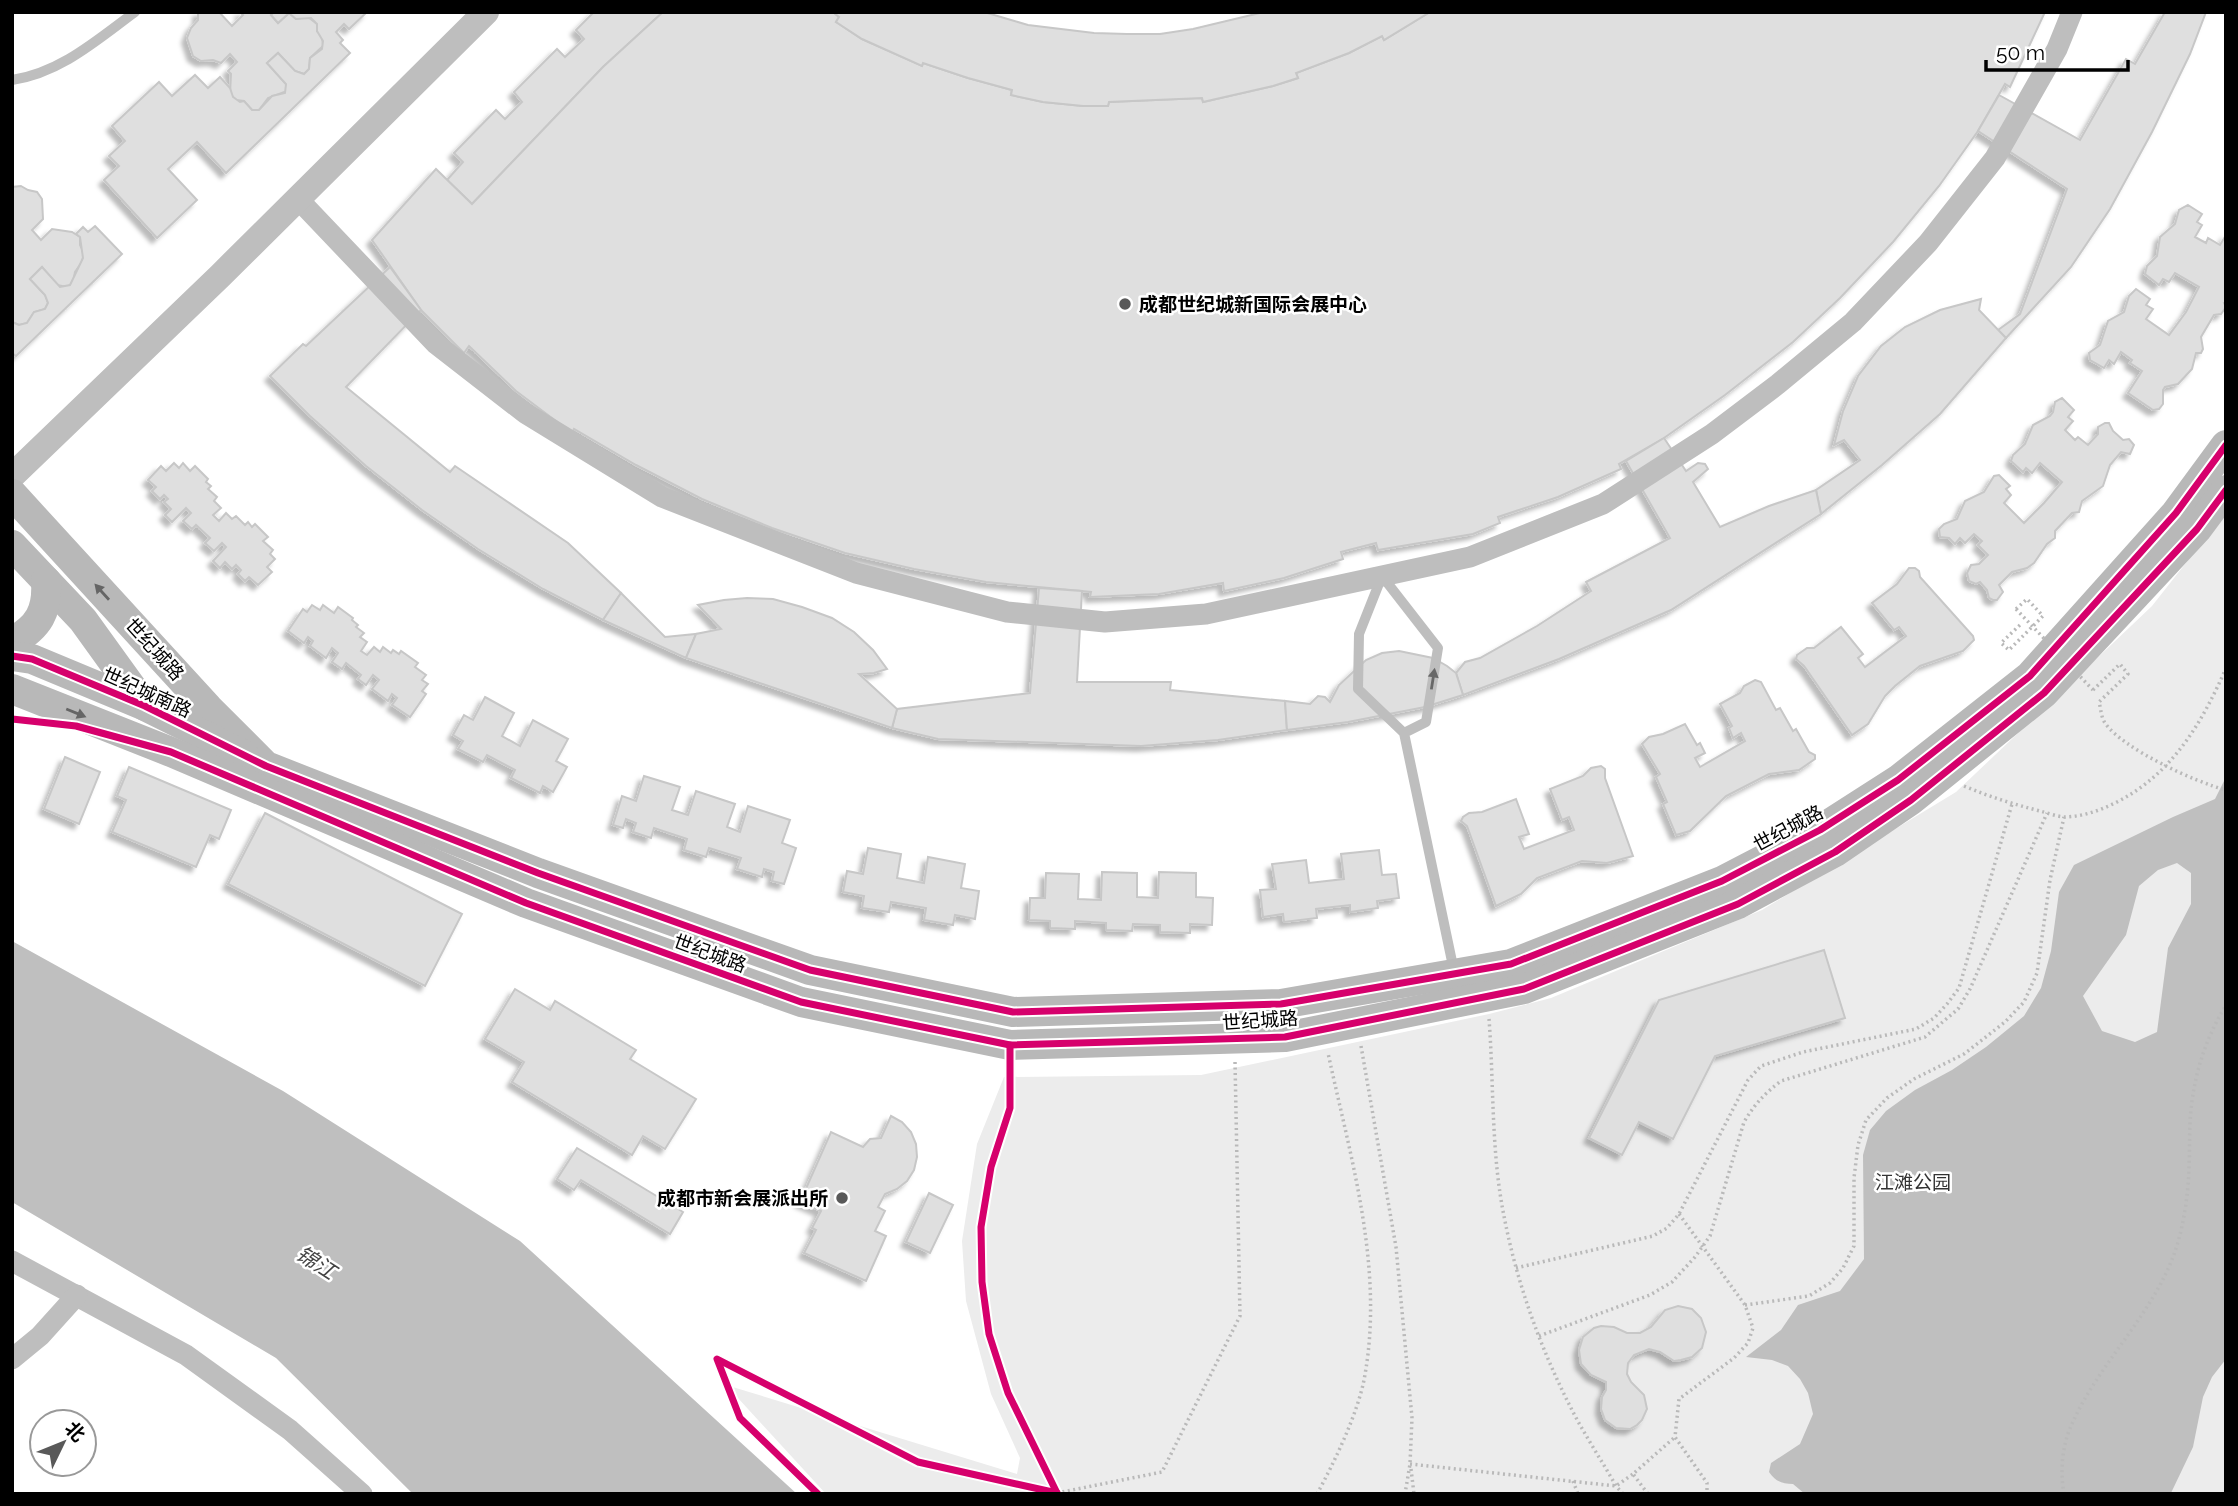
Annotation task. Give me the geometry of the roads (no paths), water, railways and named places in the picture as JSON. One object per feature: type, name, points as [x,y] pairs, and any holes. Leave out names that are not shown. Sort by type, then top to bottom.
[{"type":"main road","name":"世纪城路","points":[[12,494],[208,708],[266,766],[538,873],[810,970],[1013,1012],[1281,1004],[1511,964],[1722,881],[1820,830],[1898,780],[2030,676],[2176,513],[2226,445]]},
{"type":"main road","name":"世纪城路","points":[[12,545],[83,620],[145,706],[171,752],[526,903],[801,1002],[1010,1045],[1284,1037],[1524,989],[1738,904],[1835,852],[1911,800],[2044,693],[2197,529],[2226,490]]},
{"type":"main road","points":[[12,642],[33,627],[43,614],[47,600],[46,581]]},
{"type":"main road","name":"世纪城南路","points":[[12,656],[32,659],[145,706],[266,766]]},
{"type":"main road","points":[[12,689],[171,752]]},
{"type":"street","points":[[12,476],[298,199],[486,12]]},
{"type":"street","points":[[298,199],[436,344],[525,414],[662,497],[856,573],[1007,611],[1105,622],[1206,614],[1470,557],[1603,504],[1712,434],[1853,322],[1928,243],[1995,158],[2057,49],[2072,12]]},
{"type":"street","points":[[12,1261],[186,1355],[290,1430],[362,1494]]},
{"type":"street","points":[[12,1359],[40,1336],[77,1295]]},
{"type":"lane","points":[[12,80],[47,72],[135,12]]},
{"type":"lane","points":[[1382,576],[1438,648],[1426,722],[1404,733]]},
{"type":"lane","points":[[1382,576],[1359,635],[1358,689],[1404,733],[1454,974]]},
{"type":"water","points":[[2226,777],[2226,1359],[2212,1377],[2203,1397],[2193,1447],[2171,1493],[1805,1494],[1793,1484],[1776,1480],[1769,1472],[1771,1463],[1800,1444],[1813,1414],[1808,1393],[1788,1366],[1772,1360],[1746,1357],[1781,1330],[1798,1305],[1840,1291],[1864,1259],[1863,1155],[1870,1130],[1886,1111],[1986,1047],[2024,1016],[2041,988],[2051,951],[2059,892],[2074,865],[2215,799]],"holes":[[[2177,863],[2191,873],[2191,904],[2168,948],[2157,1032],[2135,1042],[2102,1031],[2083,996],[2126,935],[2139,886],[2158,870]]]},
{"type":"water","name":"锦江","points":[[12,941],[283,1091],[520,1241],[797,1494],[413,1494],[276,1358],[12,1202]]},
{"type":"place","name":"成都世纪城新国际会展中心","points":[[1125,304]]},
{"type":"place","name":"成都市新会展派出所","points":[[842,1198]]},
{"type":"park label","name":"江滩公园","points":[[1913,1182]]}]
